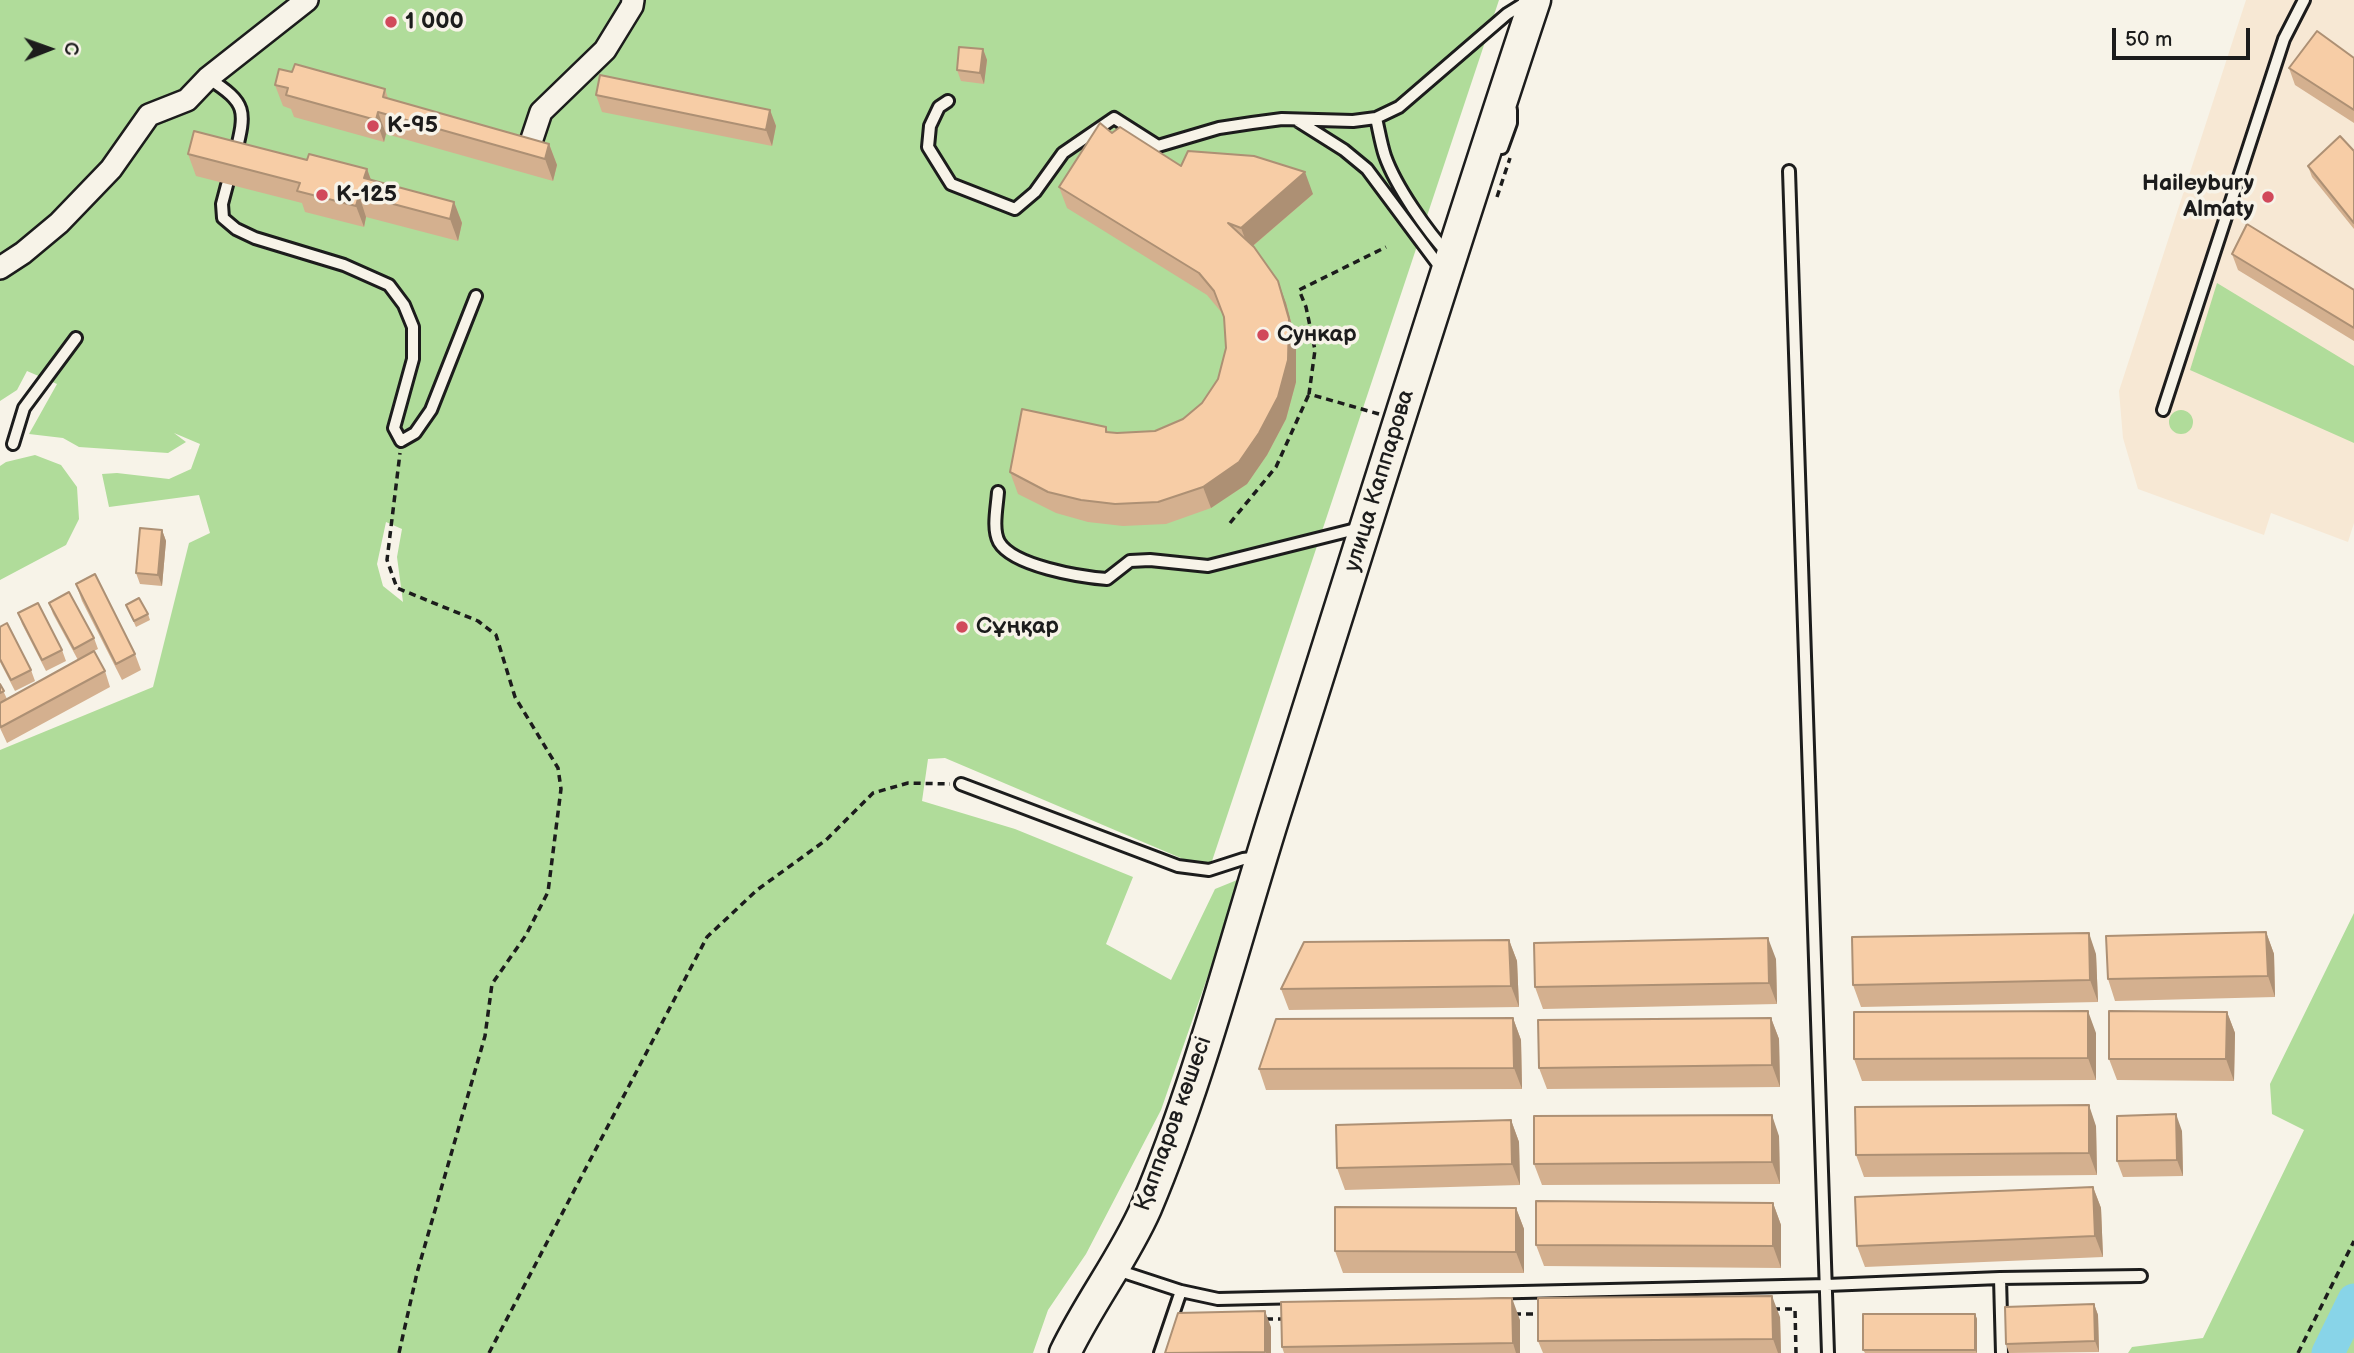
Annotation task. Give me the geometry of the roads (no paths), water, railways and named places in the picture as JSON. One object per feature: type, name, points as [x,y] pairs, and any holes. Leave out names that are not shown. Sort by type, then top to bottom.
[{"type":"street","points":[[0,268],[59,223],[111,169],[149,115],[187,100],[208,78],[307,0]]},
{"type":"street","points":[[527,154],[541,112],[605,50],[633,0]]},
{"type":"street","name":"улица Каппарова","points":[[1230,964],[1261,857],[1533,0]]},
{"type":"street","name":"Қаппаров көшесі","points":[[1065,1353],[1144,1213],[1171,1146],[1230,964]]},
{"type":"lane","points":[[948,101],[939,107],[930,126],[928,147],[951,184],[1015,209],[1035,192],[1063,153],[1114,118],[1158,146],[1219,128],[1282,119],[1353,121],[1376,118],[1399,107],[1507,14],[1533,0]]},
{"type":"lane","points":[[2163,410],[2284,38],[2304,0]]},
{"type":"lane","points":[[1497,160],[1511,123],[1511,72]]},
{"type":"lane","points":[[208,78],[234,95],[243,115],[234,160]]},
{"type":"lane","points":[[1376,118],[1386,158],[1448,266]]},
{"type":"lane","points":[[1296,119],[1344,150],[1367,169],[1448,266]]},
{"type":"lane","points":[[1789,171],[1829,1353]]},
{"type":"lane","points":[[227,185],[222,204],[223,218],[236,229],[255,238],[344,265],[388,285],[404,305],[413,327],[413,359],[394,428],[401,441],[415,433],[431,411],[475,296]]},
{"type":"lane","points":[[1464,216],[1489,185]]},
{"type":"lane","points":[[13,444],[24,408],[76,338]]},
{"type":"lane","points":[[998,492],[996,534],[999,544],[1028,563],[1093,578],[1107,579],[1130,561],[1150,560],[1208,566],[1366,526]]},
{"type":"lane","points":[[961,784],[1132,851],[1178,866],[1209,870],[1243,859],[1261,857]]},
{"type":"lane","points":[[1112,1268],[1181,1291],[1218,1298],[2141,1276]]},
{"type":"lane","points":[[2000,1278],[2002,1353]]},
{"type":"lane","points":[[1160,1353],[1181,1291]]},
{"type":"waterway","points":[[2328,1353],[2354,1300]]},
{"type":"place","name":"1 000","points":[[391,22]]},
{"type":"place","name":"K-95","points":[[373,126]]},
{"type":"place","name":"K-125","points":[[322,195]]},
{"type":"place","name":"Haileybury Almaty","points":[[2268,197]]},
{"type":"place","name":"Сункар","points":[[1263,335]]},
{"type":"place","name":"Сұңқар","points":[[962,627]]}]
